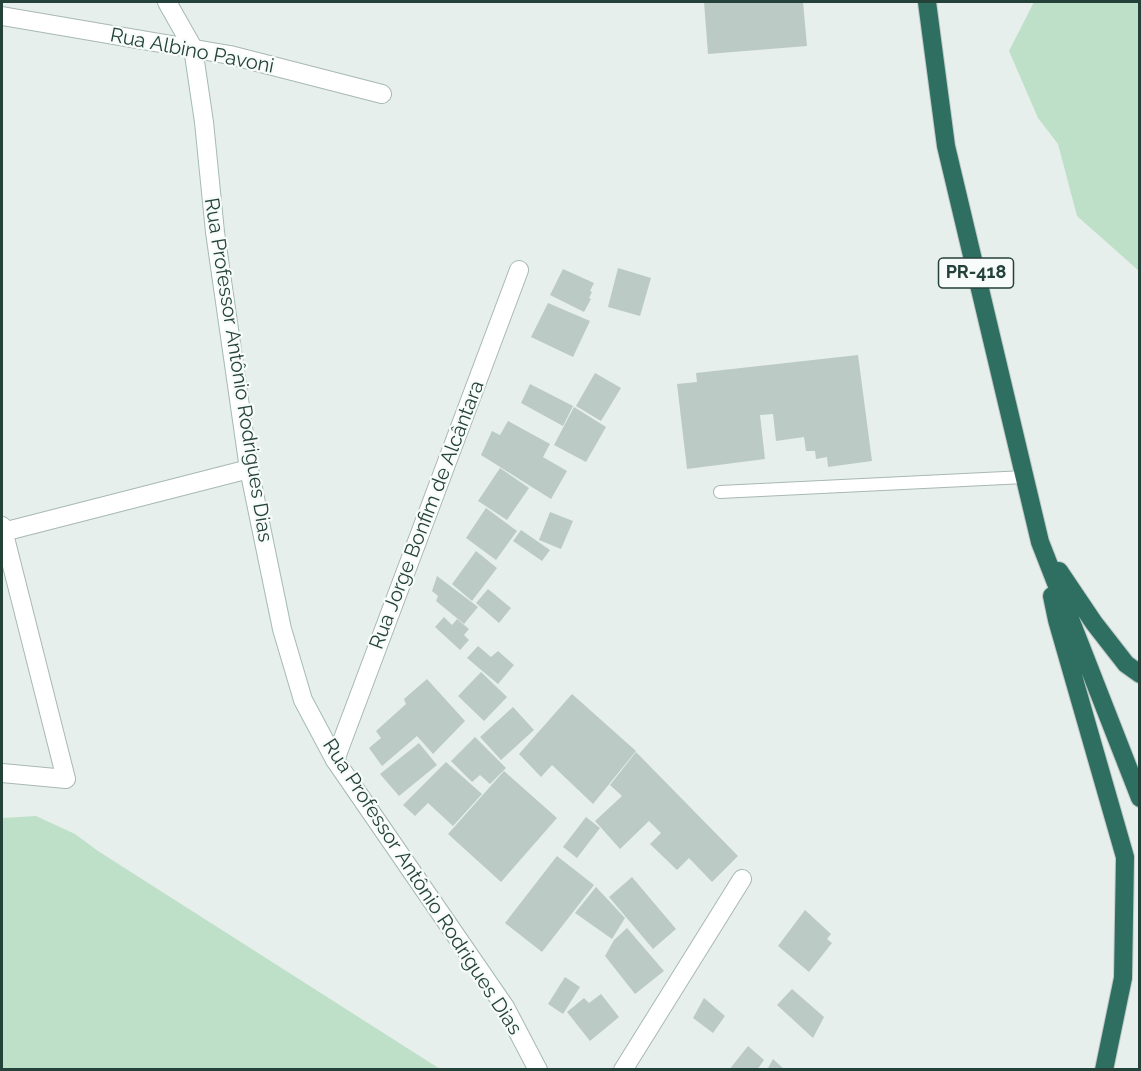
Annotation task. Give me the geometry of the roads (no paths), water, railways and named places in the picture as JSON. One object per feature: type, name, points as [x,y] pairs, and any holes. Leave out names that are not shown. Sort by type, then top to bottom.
[{"type":"highway","name":"PR-418","points":[[927,2],[946,146],[1040,542],[1140,798]]},
{"type":"highway","points":[[1040,542],[1094,623],[1126,664],[1140,674]]},
{"type":"highway","points":[[1040,542],[1057,620],[1125,857],[1123,978],[1104,1070]]},
{"type":"street","name":"Rua Professor Antônio Rodrigues Dias","points":[[166,2],[193,48],[204,122],[215,232],[249,469],[282,629],[303,700],[334,760],[505,1007],[538,1070]]},
{"type":"street","name":"Rua Albino Pavoni","points":[[2,16],[230,54],[382,94]]},
{"type":"street","name":"Rua Jorge Bonfim de Alcântara","points":[[334,760],[519,270]]},
{"type":"street","points":[[2,773],[66,779],[2,529],[249,469]]},
{"type":"street","points":[[623,1070],[742,879]]},
{"type":"lane","points":[[720,492],[1024,477]]}]
